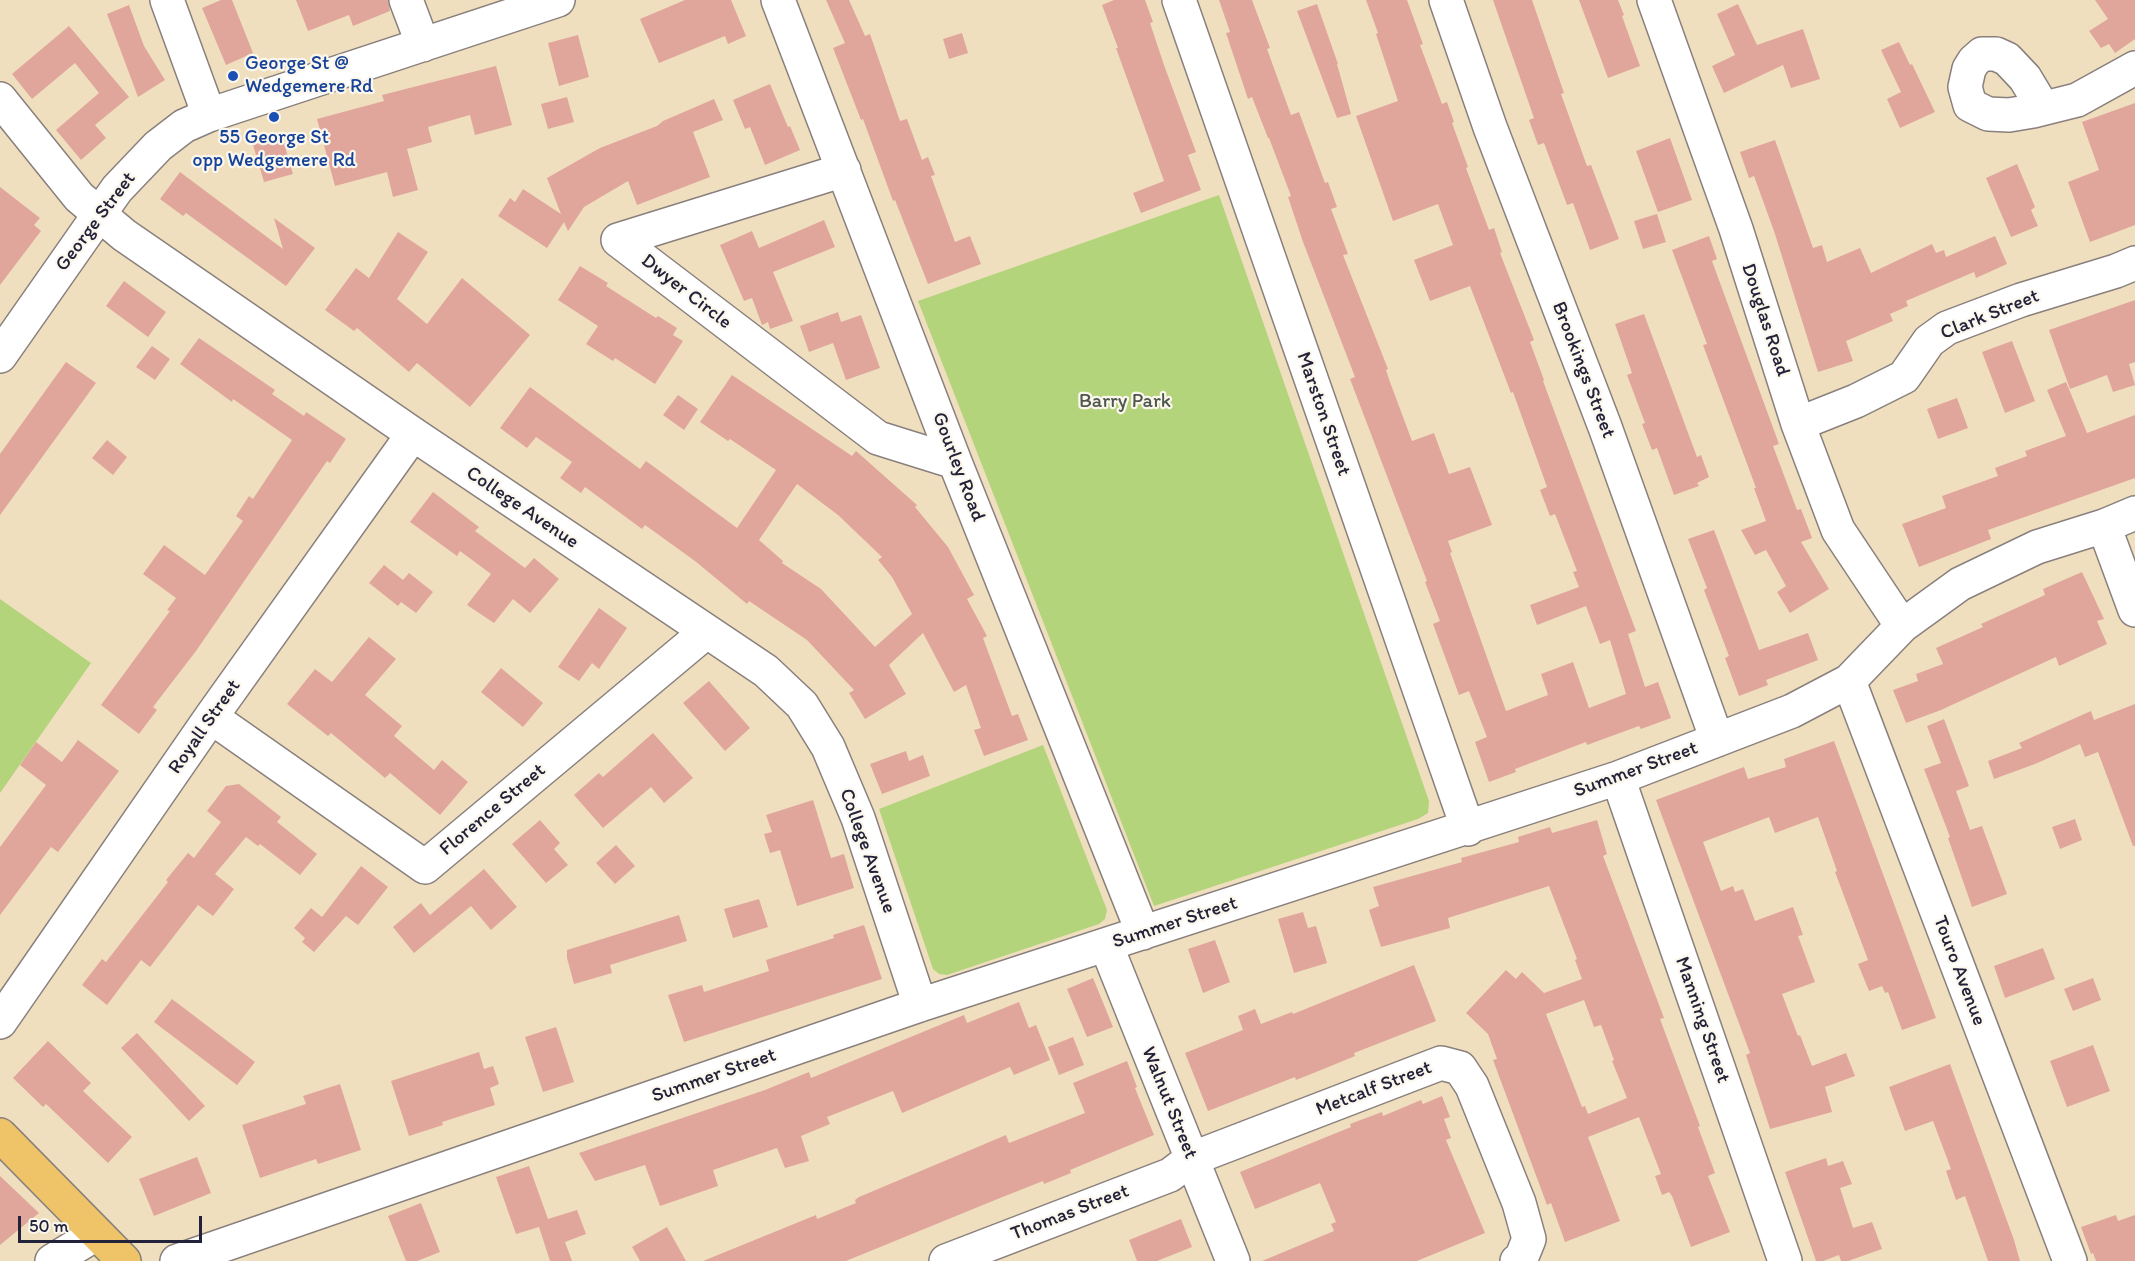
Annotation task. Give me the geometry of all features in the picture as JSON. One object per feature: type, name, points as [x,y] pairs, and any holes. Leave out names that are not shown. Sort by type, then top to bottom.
[{"type":"main road","points":[[0,1135],[39,1172],[124,1261]]},
{"type":"street","points":[[167,0],[209,115]]},
{"type":"street","points":[[406,0],[423,45]]},
{"type":"street","name":"George Street","points":[[0,356],[117,189],[158,146],[184,126],[209,115],[423,45],[499,9],[558,0]]},
{"type":"street","name":"Gourley Road","points":[[778,0],[955,462],[1143,933]]},
{"type":"street","name":"Marston Street","points":[[1179,0],[1468,829]]},
{"type":"street","name":"Brookings Street","points":[[1446,0],[1490,127],[1605,427],[1717,740]]},
{"type":"street","name":"Douglas Road","points":[[1654,0],[1736,229],[1798,424],[1838,530],[1902,626]]},
{"type":"street","points":[[2043,108],[2077,100],[2135,68]]},
{"type":"street","name":"College Avenue","points":[[0,99],[79,197],[124,235],[413,434],[766,671],[802,705],[828,747],[858,818],[921,1005]]},
{"type":"street","name":"Dwyer Circle","points":[[844,170],[618,240],[878,438],[955,462]]},
{"type":"street","name":"Clark Street","points":[[1798,424],[1856,401],[1904,377],[1929,341],[1947,328],[2022,300],[2135,263]]},
{"type":"street","name":"Royall Street","points":[[0,1022],[211,717],[413,434]]},
{"type":"street","name":"Summer Street","points":[[177,1261],[921,1005],[1468,829],[1618,778],[1792,711],[1849,681],[1902,626],[1960,584],[2037,547],[2104,526],[2135,513]]},
{"type":"street","points":[[2104,526],[2135,610]]},
{"type":"street","name":"Florence Street","points":[[211,717],[425,867],[706,632]]},
{"type":"street","name":"Touro Avenue","points":[[1849,681],[2070,1261]]},
{"type":"street","name":"Manning Street","points":[[1618,778],[1785,1261]]},
{"type":"street","name":"Walnut Street","points":[[1106,945],[1233,1261]]},
{"type":"street","name":"Metcalf Street","points":[[1191,1159],[1441,1063],[1460,1068],[1472,1086],[1524,1221],[1529,1239],[1521,1259],[1517,1261]]},
{"type":"street","name":"Thomas Street","points":[[946,1261],[1168,1175],[1191,1159]]},
{"type":"street","points":[[52,1261],[96,1234]]},
{"type":"green space","name":"Barry Park","points":[[1219,195],[1429,801],[1428,813],[1418,819],[1154,906],[918,301]]},
{"type":"green space","points":[[0,599],[91,663],[0,793]]},
{"type":"green space","points":[[1043,745],[1107,910],[1105,919],[1099,924],[947,975],[939,974],[933,969],[879,809]]},
{"type":"building","points":[[221,0],[232,0],[253,53],[226,65],[202,8]]},
{"type":"building","points":[[296,0],[388,0],[390,11],[353,26],[349,15],[308,31]]},
{"type":"building","points":[[685,0],[731,0],[746,36],[728,44],[725,36],[659,63],[640,19]]},
{"type":"building","points":[[826,0],[849,0],[865,36],[870,34],[900,121],[907,119],[922,160],[928,157],[935,175],[931,176],[955,242],[970,236],[981,264],[928,284],[833,48],[845,43]]},
{"type":"building","points":[[1114,0],[1145,0],[1164,65],[1196,152],[1188,155],[1201,190],[1141,213],[1133,193],[1164,181],[1102,5]]},
{"type":"building","points":[[1219,0],[1252,0],[1291,115],[1299,112],[1325,183],[1328,182],[1337,207],[1331,209],[1348,254],[1343,255],[1388,369],[1386,370],[1390,382],[1412,441],[1434,433],[1449,474],[1470,467],[1492,525],[1448,541],[1452,552],[1450,553],[1506,711],[1548,695],[1541,674],[1573,662],[1589,708],[1626,694],[1610,640],[1600,644],[1586,606],[1537,625],[1530,605],[1579,587],[1573,572],[1577,571],[1555,514],[1550,516],[1540,490],[1547,487],[1513,392],[1511,393],[1470,286],[1430,301],[1414,260],[1453,245],[1438,204],[1393,221],[1356,116],[1398,101],[1366,0],[1407,0],[1423,44],[1420,45],[1442,104],[1447,102],[1468,167],[1466,168],[1489,230],[1494,228],[1502,252],[1500,253],[1534,340],[1530,342],[1543,381],[1636,631],[1628,634],[1645,687],[1658,682],[1671,718],[1641,729],[1639,726],[1587,745],[1586,742],[1515,769],[1516,772],[1489,782],[1475,742],[1487,737],[1469,691],[1459,695],[1433,624],[1440,621],[1425,582],[1427,581],[1350,379],[1355,377],[1303,242],[1288,197],[1291,196],[1252,97],[1248,99],[1226,33],[1230,32]]},
{"type":"building","points":[[1493,0],[1532,0],[1564,93],[1561,94],[1587,166],[1591,165],[1619,239],[1590,250],[1573,203],[1567,205],[1544,143],[1538,145],[1529,120],[1534,118]]},
{"type":"building","points":[[1579,0],[1618,0],[1640,66],[1608,78]]},
{"type":"building","points":[[2095,0],[2135,0],[2135,39],[2115,53],[2109,44],[2101,48],[2089,31],[2108,19]]},
{"type":"building","points":[[1317,4],[1338,64],[1351,114],[1337,118],[1297,11]]},
{"type":"building","points":[[1738,4],[1757,45],[1803,29],[1820,79],[1791,88],[1783,65],[1724,93],[1712,66],[1735,55],[1717,14]]},
{"type":"building","points":[[129,5],[144,46],[165,80],[138,97],[107,14]]},
{"type":"building","points":[[69,26],[129,97],[95,125],[106,138],[81,160],[56,130],[99,93],[75,63],[32,99],[12,74]]},
{"type":"building","points":[[962,33],[968,53],[949,59],[943,39]]},
{"type":"building","points":[[578,35],[589,77],[559,86],[548,43]]},
{"type":"building","points":[[1899,42],[1935,112],[1900,128],[1887,99],[1901,92],[1881,50]]},
{"type":"building","points":[[496,66],[512,125],[475,135],[470,115],[428,127],[432,142],[407,149],[418,190],[393,197],[387,172],[335,186],[317,119],[384,101],[382,95]]},
{"type":"building","points":[[770,84],[800,150],[765,165],[750,127],[745,129],[733,100]]},
{"type":"building","points":[[567,97],[574,122],[548,129],[541,104]]},
{"type":"building","points":[[714,99],[723,120],[693,132],[710,177],[637,205],[628,181],[584,207],[568,231],[564,222],[547,248],[498,216],[510,198],[515,202],[523,189],[561,214],[547,178],[600,148],[657,126],[663,121]]},
{"type":"building","points":[[2135,103],[2135,225],[2090,242],[2068,182],[2099,170],[2082,122]]},
{"type":"building","points":[[282,136],[293,174],[264,182],[253,145]]},
{"type":"building","points":[[1670,138],[1692,200],[1658,212],[1636,151]]},
{"type":"building","points":[[1775,140],[1813,248],[1822,245],[1827,262],[1860,248],[1871,273],[1932,244],[1936,253],[1944,250],[1946,257],[1995,236],[2007,264],[1976,278],[1974,272],[1906,301],[1908,306],[1890,314],[1893,321],[1846,341],[1853,361],[1818,372],[1775,234],[1754,176],[1749,178],[1740,152]]},
{"type":"building","points":[[2017,164],[2035,207],[2031,210],[2038,226],[2011,237],[1986,178]]},
{"type":"building","points":[[180,172],[283,249],[274,218],[315,248],[286,286],[186,213],[183,216],[160,199]]},
{"type":"building","points":[[0,187],[40,218],[34,225],[41,231],[0,285]]},
{"type":"building","points":[[1657,214],[1666,242],[1643,249],[1634,221]]},
{"type":"building","points":[[824,220],[835,247],[773,272],[793,321],[770,329],[768,322],[762,325],[752,298],[744,301],[720,245],[752,231],[759,248]]},
{"type":"building","points":[[398,232],[428,252],[397,299],[427,324],[462,278],[530,335],[470,407],[417,363],[409,372],[357,328],[354,331],[325,310],[356,268],[369,278]]},
{"type":"building","points":[[1709,236],[1717,259],[1712,261],[1779,444],[1773,446],[1797,510],[1801,509],[1812,538],[1801,542],[1829,589],[1790,613],[1777,592],[1786,586],[1766,550],[1755,555],[1741,530],[1766,521],[1703,345],[1707,344],[1672,250]]},
{"type":"building","points":[[580,266],[608,283],[606,286],[656,318],[658,316],[677,328],[673,335],[683,341],[655,384],[615,358],[613,361],[586,344],[598,326],[558,300]]},
{"type":"building","points":[[124,281],[166,312],[148,337],[106,306]]},
{"type":"building","points":[[2135,300],[2135,362],[2129,364],[2135,385],[2113,392],[2107,375],[2070,389],[2049,330]]},
{"type":"building","points":[[838,312],[841,322],[861,315],[880,368],[846,380],[833,343],[809,352],[800,326]]},
{"type":"building","points":[[1644,314],[1697,457],[1701,455],[1709,477],[1697,483],[1699,486],[1674,495],[1657,448],[1652,450],[1642,424],[1645,423],[1627,375],[1632,373],[1615,324]]},
{"type":"building","points":[[199,338],[275,390],[272,394],[304,416],[306,412],[346,439],[330,463],[327,461],[196,651],[153,707],[157,710],[139,734],[101,705],[170,611],[167,610],[176,598],[143,574],[164,545],[205,575],[243,521],[236,516],[249,496],[253,499],[292,440],[233,399],[232,402],[180,364]]},
{"type":"building","points":[[2012,341],[2035,401],[2005,413],[1982,352]]},
{"type":"building","points":[[152,346],[170,359],[155,380],[136,367]]},
{"type":"building","points":[[66,362],[96,383],[0,515],[0,454]]},
{"type":"building","points":[[732,375],[852,456],[856,451],[917,505],[915,507],[948,547],[974,595],[967,599],[987,636],[983,638],[1012,716],[1018,714],[1028,740],[984,756],[974,730],[981,728],[966,685],[954,692],[923,633],[889,665],[906,694],[865,719],[849,693],[854,690],[807,640],[749,601],[747,604],[695,561],[645,525],[642,529],[585,487],[581,493],[560,478],[572,462],[536,437],[527,448],[500,428],[530,387],[640,469],[646,461],[737,528],[776,470],[700,422]],"holes":[[[797,484],[838,515],[882,557],[878,560],[892,577],[912,614],[875,647],[821,589],[782,563],[783,561],[759,540]]]},
{"type":"building","points":[[2066,382],[2087,433],[2135,415],[2135,478],[1988,530],[1991,539],[1919,567],[1902,524],[1946,508],[1942,496],[1998,476],[1995,468],[2027,456],[2025,451],[2066,436],[2047,390]]},
{"type":"building","points":[[678,395],[698,409],[684,430],[663,415]]},
{"type":"building","points":[[1957,398],[1968,428],[1938,439],[1927,409]]},
{"type":"building","points":[[107,440],[127,457],[113,475],[92,458]]},
{"type":"building","points":[[433,492],[479,527],[475,531],[525,568],[534,558],[559,579],[530,613],[513,599],[494,623],[467,605],[491,574],[460,551],[457,556],[410,522]]},
{"type":"building","points":[[1714,530],[1759,650],[1808,633],[1818,660],[1766,680],[1768,685],[1739,696],[1725,658],[1729,656],[1704,590],[1707,588],[1688,539]]},
{"type":"building","points":[[384,565],[403,580],[409,573],[433,592],[416,613],[401,602],[398,606],[369,583]]},
{"type":"building","points":[[2082,572],[2104,619],[2097,621],[2107,644],[2059,666],[2056,657],[1941,710],[1906,723],[1893,690],[1918,681],[1916,674],[1943,664],[1936,648],[1983,627],[1981,624],[2045,595],[2043,589]]},
{"type":"building","points":[[599,608],[627,628],[599,669],[592,663],[579,681],[558,667]]},
{"type":"building","points":[[369,637],[396,659],[365,695],[402,726],[394,736],[434,770],[442,760],[468,782],[440,815],[390,773],[385,778],[331,733],[328,736],[287,704],[315,669],[332,682]]},
{"type":"building","points":[[501,668],[543,703],[523,727],[481,692]]},
{"type":"building","points":[[709,681],[750,728],[725,751],[683,703]]},
{"type":"building","points":[[2135,704],[2135,846],[2133,846],[2098,752],[2085,757],[2080,744],[1994,779],[1988,761],[2022,748],[2019,743],[2091,711],[2094,720]]},
{"type":"building","points":[[1944,719],[1969,786],[1956,791],[1970,830],[1982,826],[2007,894],[1972,907],[1948,838],[1950,837],[1924,769],[1941,763],[1927,726]]},
{"type":"building","points":[[653,733],[693,778],[664,803],[651,787],[603,828],[574,795],[599,773],[603,777]]},
{"type":"building","points":[[78,740],[119,771],[58,852],[51,847],[0,915],[0,847],[46,785],[20,765],[36,742],[62,762]]},
{"type":"building","points":[[1834,741],[1936,1018],[1902,1030],[1888,992],[1885,993],[1882,986],[1869,991],[1858,964],[1868,960],[1835,872],[1837,871],[1818,817],[1775,833],[1769,817],[1703,842],[1721,891],[1733,886],[1735,892],[1743,889],[1755,921],[1793,907],[1803,935],[1798,936],[1815,982],[1782,994],[1812,1066],[1846,1053],[1855,1076],[1825,1087],[1832,1112],[1770,1129],[1746,1055],[1750,1053],[1656,800],[1744,767],[1748,779],[1786,767],[1784,759]]},
{"type":"building","points":[[906,751],[909,761],[923,755],[930,776],[882,794],[870,764]]},
{"type":"building","points":[[239,784],[281,817],[277,822],[317,854],[300,875],[260,844],[258,846],[246,837],[215,874],[234,889],[213,916],[198,905],[150,967],[141,960],[107,1005],[82,985],[102,959],[106,962],[188,853],[194,858],[221,822],[207,811],[226,786]]},
{"type":"building","points":[[813,800],[831,858],[844,854],[854,888],[797,906],[780,850],[770,853],[764,834],[772,832],[766,815]]},
{"type":"building","points":[[2075,819],[2082,840],[2060,849],[2052,827]]},
{"type":"building","points":[[540,820],[560,843],[554,849],[568,865],[546,883],[512,844]]},
{"type":"building","points":[[1597,820],[1607,854],[1603,856],[1664,1018],[1660,1019],[1715,1173],[1708,1176],[1730,1232],[1691,1247],[1672,1196],[1669,1192],[1662,1195],[1655,1176],[1661,1174],[1639,1117],[1588,1137],[1620,1221],[1565,1242],[1551,1203],[1547,1205],[1493,1060],[1497,1059],[1488,1034],[1466,1013],[1506,970],[1516,979],[1522,972],[1544,993],[1582,979],[1575,960],[1577,959],[1549,886],[1448,918],[1450,928],[1381,947],[1369,910],[1379,906],[1373,887],[1462,862],[1461,858],[1519,842],[1518,837],[1550,827],[1552,833]],"holes":[[[1584,1000],[1594,1027],[1601,1025],[1627,1098],[1588,1114],[1585,1106],[1582,1107],[1546,1014]]]},
{"type":"building","points":[[616,845],[635,866],[615,884],[596,863]]},
{"type":"building","points":[[361,866],[388,887],[358,925],[346,916],[314,952],[302,942],[305,938],[294,928],[311,908],[322,917]]},
{"type":"building","points":[[484,869],[517,907],[491,930],[471,906],[414,953],[393,927],[421,903],[430,915]]},
{"type":"building","points":[[759,899],[768,927],[733,938],[724,909]]},
{"type":"building","points":[[1303,912],[1308,928],[1316,926],[1327,963],[1294,973],[1278,919]]},
{"type":"building","points":[[679,915],[687,941],[610,965],[612,973],[574,984],[567,950]]},
{"type":"building","points":[[864,925],[882,979],[684,1042],[668,995],[702,985],[704,992],[769,971],[766,960],[834,938],[833,935]]},
{"type":"building","points":[[1215,940],[1230,982],[1203,993],[1188,949]]},
{"type":"building","points":[[2043,948],[2055,979],[2005,998],[1994,966]]},
{"type":"building","points":[[1414,965],[1436,1021],[1354,1053],[1355,1056],[1296,1080],[1295,1077],[1208,1111],[1185,1053],[1243,1030],[1238,1016],[1255,1009],[1261,1024],[1292,1012],[1293,1014]]},
{"type":"building","points":[[1093,978],[1113,1027],[1087,1037],[1067,989]]},
{"type":"building","points":[[2093,978],[2101,1000],[2073,1011],[2064,989]]},
{"type":"building","points":[[172,999],[255,1062],[237,1085],[154,1022]]},
{"type":"building","points":[[1019,1002],[1029,1028],[1036,1025],[1050,1060],[1014,1075],[1010,1067],[902,1113],[893,1091],[827,1117],[830,1124],[801,1136],[809,1161],[785,1168],[777,1148],[713,1170],[718,1186],[660,1206],[645,1165],[595,1181],[579,1153],[765,1090],[809,1072],[811,1078],[964,1015],[967,1023]]},
{"type":"building","points":[[556,1027],[574,1082],[543,1092],[525,1037]]},
{"type":"building","points":[[137,1033],[205,1106],[189,1121],[121,1048]]},
{"type":"building","points":[[1073,1037],[1084,1065],[1059,1075],[1048,1047]]},
{"type":"building","points":[[48,1041],[91,1083],[83,1091],[132,1137],[108,1163],[46,1104],[43,1107],[13,1078]]},
{"type":"building","points":[[2093,1045],[2110,1091],[2067,1107],[2050,1061]]},
{"type":"building","points":[[479,1052],[484,1069],[493,1066],[499,1084],[490,1088],[495,1105],[442,1122],[443,1125],[409,1136],[391,1081]]},
{"type":"building","points":[[1127,1061],[1154,1135],[1070,1170],[1071,1173],[1044,1184],[1043,1181],[846,1261],[703,1261],[816,1215],[817,1219],[856,1203],[855,1200],[859,1197],[1006,1135],[1009,1143],[1085,1113],[1073,1083]]},
{"type":"building","points":[[1950,1064],[2020,1261],[1988,1261],[1965,1196],[1956,1200],[1946,1171],[1951,1169],[1933,1121],[1905,1131],[1889,1087]]},
{"type":"building","points":[[340,1084],[361,1150],[318,1164],[316,1159],[260,1178],[242,1125],[306,1104],[303,1096]]},
{"type":"building","points":[[1442,1096],[1450,1117],[1444,1119],[1451,1138],[1446,1140],[1485,1233],[1417,1261],[1262,1261],[1334,1231],[1331,1224],[1336,1222],[1320,1183],[1255,1209],[1240,1172],[1351,1127],[1350,1124],[1382,1112],[1383,1116],[1421,1100],[1423,1104]]},
{"type":"building","points":[[197,1157],[211,1193],[154,1216],[139,1179]]},
{"type":"building","points":[[1826,1158],[1828,1166],[1843,1161],[1852,1184],[1840,1188],[1853,1228],[1872,1222],[1882,1249],[1848,1261],[1841,1261],[1839,1255],[1816,1261],[1785,1172]]},
{"type":"building","points":[[529,1166],[548,1219],[577,1210],[586,1234],[565,1242],[572,1261],[550,1261],[539,1227],[516,1234],[496,1177]]},
{"type":"building","points":[[0,1176],[39,1213],[0,1245]]},
{"type":"building","points":[[421,1203],[440,1252],[417,1261],[406,1261],[388,1216]]},
{"type":"building","points":[[2116,1215],[2118,1221],[2135,1215],[2135,1261],[2096,1261],[2081,1227]]},
{"type":"building","points":[[1181,1219],[1192,1247],[1157,1261],[1137,1261],[1129,1240]]},
{"type":"building","points":[[667,1227],[686,1261],[640,1261],[632,1247]]},
{"type":"place","name":"George St @ Wedgemere Rd","points":[[233,76]]},
{"type":"place","name":"55 George St opp Wedgemere Rd","points":[[274,117]]}]
